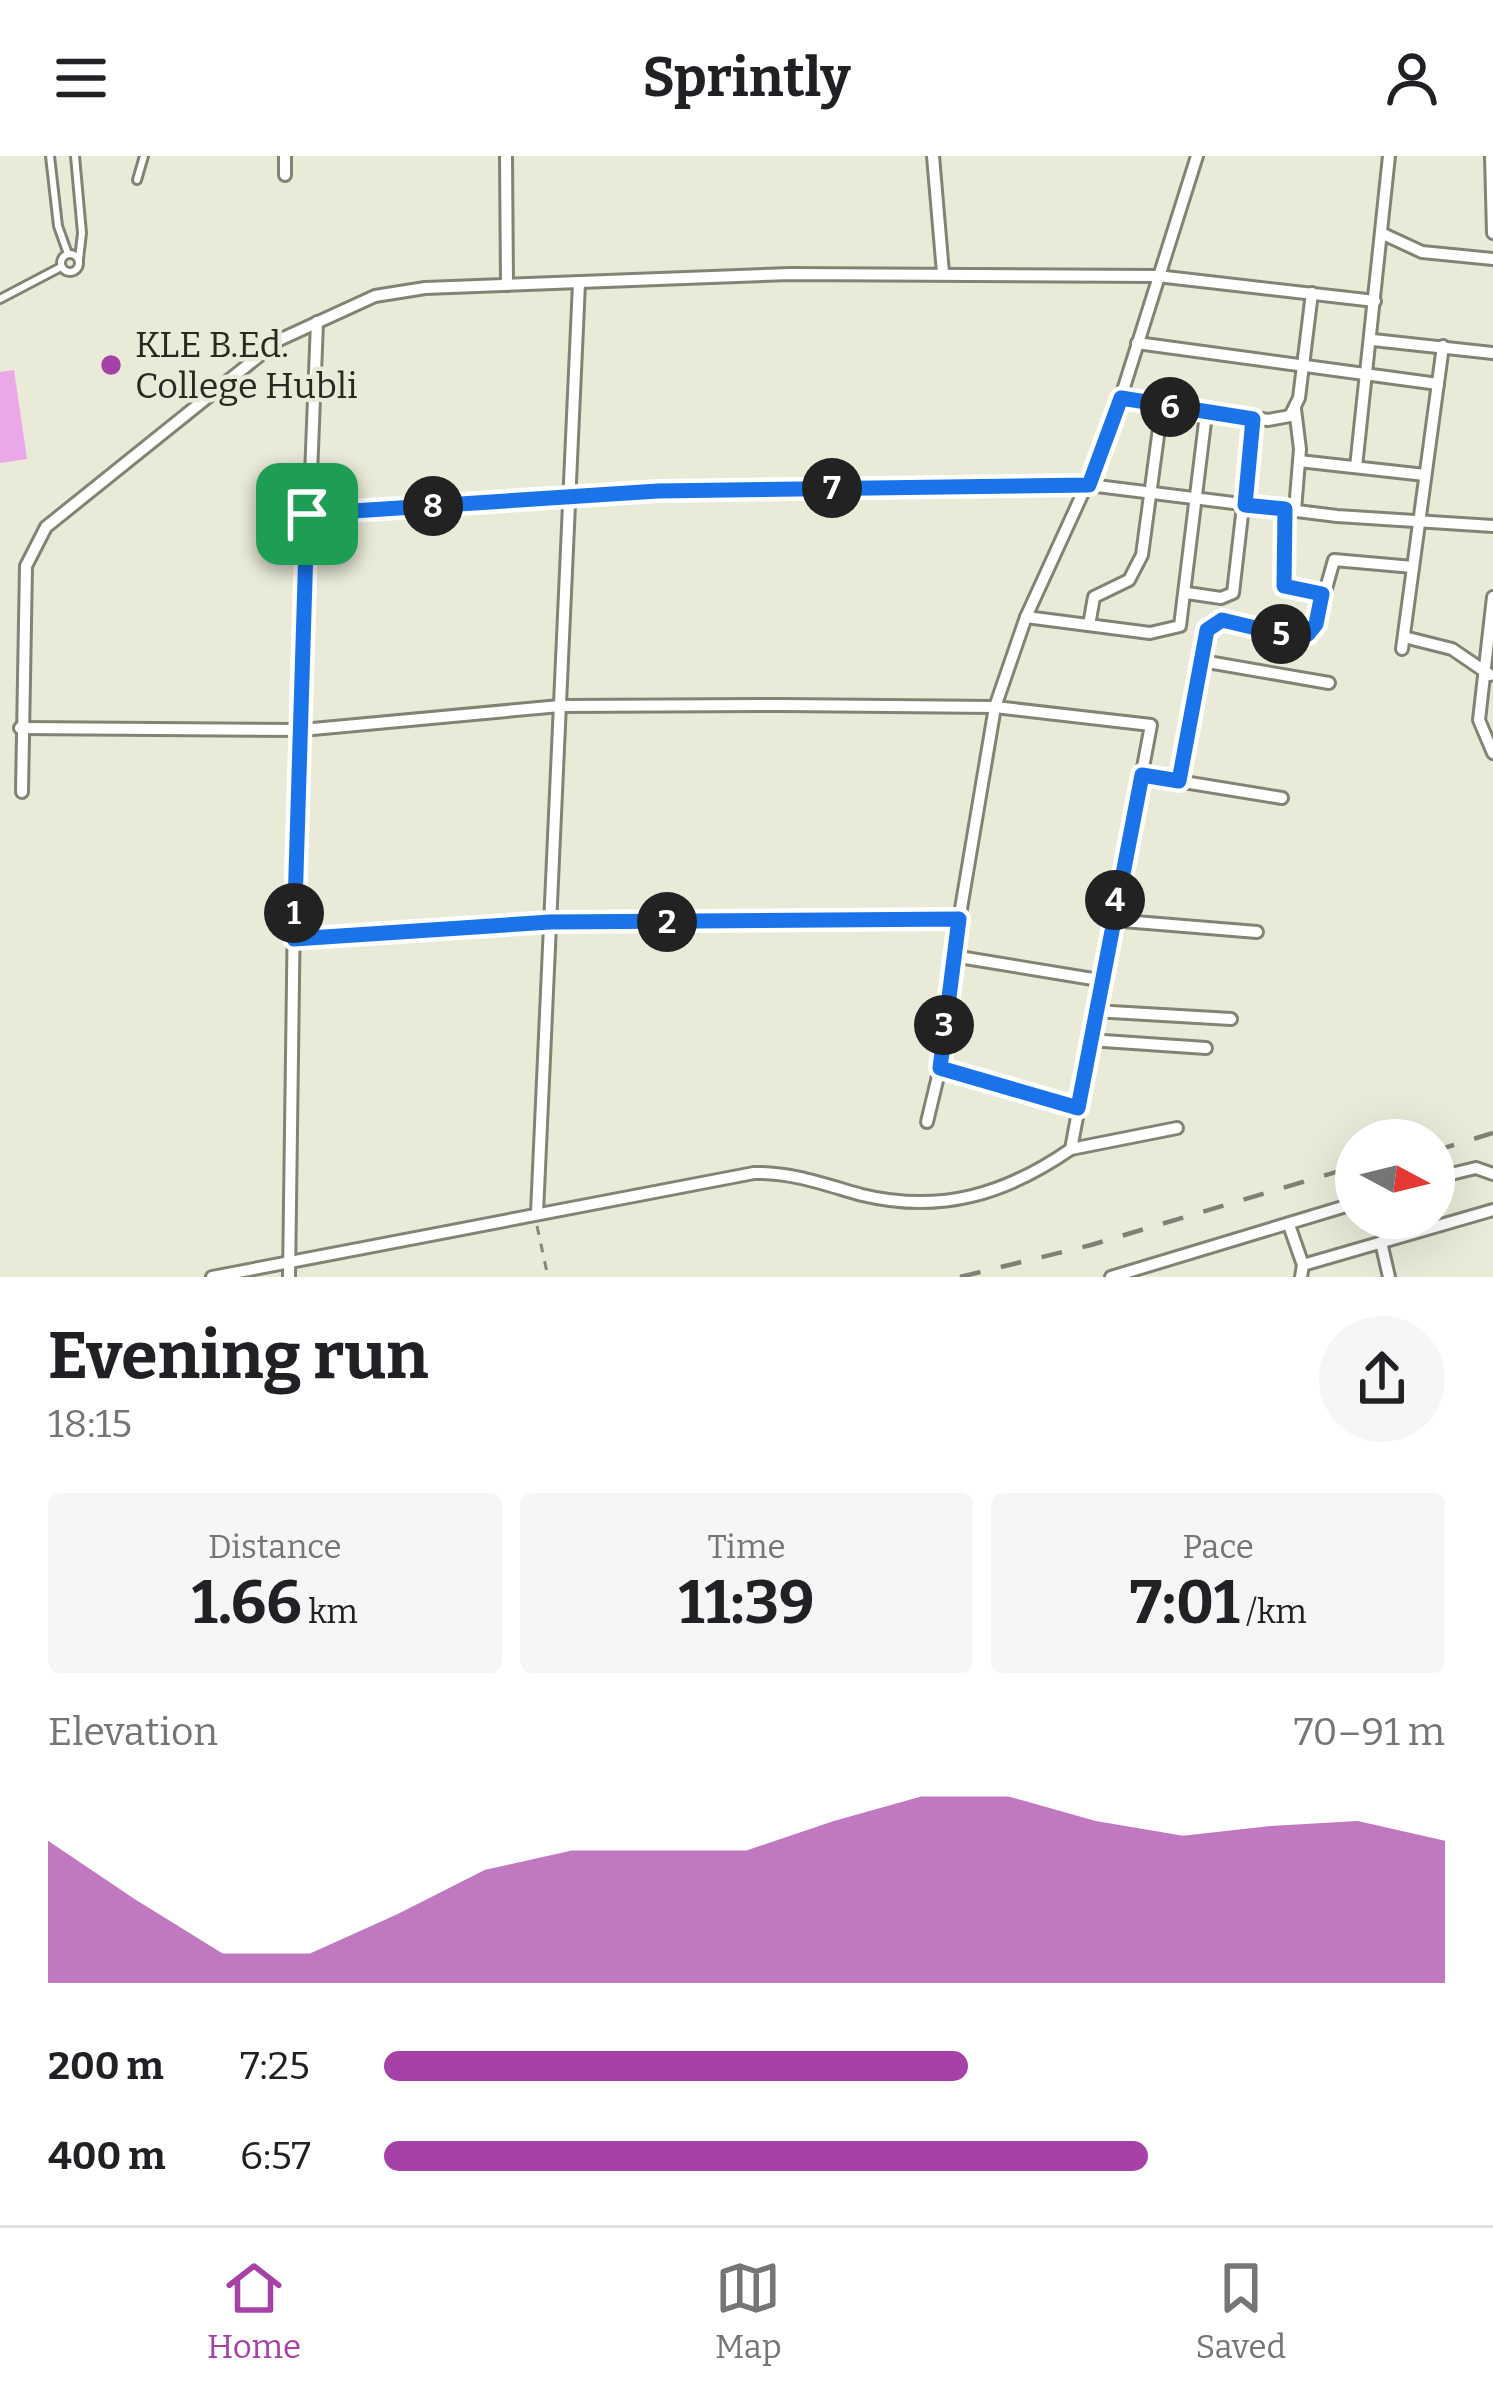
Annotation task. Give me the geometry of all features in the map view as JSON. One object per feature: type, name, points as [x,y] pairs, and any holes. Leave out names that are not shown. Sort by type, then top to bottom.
[{"type":"street","points":[[284,175],[285,156]]},
{"type":"street","points":[[506,156],[507,285]]},
{"type":"street","points":[[933,156],[943,273]]},
{"type":"street","points":[[926,1122],[940,1068],[953,956],[995,707],[1026,616],[1089,485],[1121,398],[1156,276],[1178,229],[1197,156]]},
{"type":"street","points":[[1355,467],[1373,340],[1389,156]]},
{"type":"street","points":[[1491,156],[1493,233]]},
{"type":"street","points":[[1381,233],[1434,254],[1493,260]]},
{"type":"street","points":[[22,792],[26,566],[46,526],[258,354],[317,322],[392,292],[943,273],[1156,276],[1376,301]]},
{"type":"street","points":[[536,1214],[572,497],[578,283]]},
{"type":"street","points":[[1312,293],[1295,409],[1299,461],[1284,586],[1322,594]]},
{"type":"street","points":[[289,1270],[294,939],[317,322]]},
{"type":"street","points":[[1373,340],[1493,353]]},
{"type":"street","points":[[1137,343],[1438,384]]},
{"type":"street","points":[[1442,346],[1403,643],[1452,649],[1491,675]]},
{"type":"street","points":[[1121,398],[1253,419],[1282,418],[1295,409]]},
{"type":"street","points":[[1089,625],[1094,597],[1120,587],[1135,573],[1152,493],[1162,406]]},
{"type":"street","points":[[1026,616],[1170,631],[1180,626],[1206,414]]},
{"type":"street","points":[[1187,593],[1221,598],[1233,593],[1253,419]]},
{"type":"street","points":[[1299,461],[1425,475]]},
{"type":"street","points":[[307,514],[658,491],[1089,485],[1290,510],[1493,526]]},
{"type":"street","points":[[1179,781],[1207,630],[1215,621],[1308,634],[1316,624],[1334,560],[1413,567]]},
{"type":"street","points":[[1493,597],[1491,675],[1480,720],[1493,753]]},
{"type":"street","points":[[1202,661],[1329,683]]},
{"type":"street","points":[[20,728],[302,730],[560,706],[995,707],[1148,721],[1142,775],[1099,980],[1071,1149]]},
{"type":"street","points":[[1142,775],[1282,798]]},
{"type":"street","points":[[294,939],[550,922],[959,919]]},
{"type":"street","points":[[1111,920],[1257,932]]},
{"type":"street","points":[[953,956],[1099,980]]},
{"type":"street","points":[[1094,1011],[1231,1019]]},
{"type":"street","points":[[1089,1040],[1206,1048]]},
{"type":"street","points":[[940,1068],[1078,1108]]},
{"type":"street","points":[[212,1277],[289,1270],[536,1214],[772,1173],[868,1196],[952,1203],[1035,1174],[1071,1149],[1177,1128]]},
{"type":"street","points":[[1455,1173],[1476,1168],[1493,1174]]},
{"type":"street","points":[[1112,1277],[1335,1210]]},
{"type":"street","points":[[1289,1225],[1302,1271],[1493,1210]]},
{"type":"street","points":[[1381,1242],[1389,1277]]},
{"type":"lane","points":[[0,299],[62,267],[68,254],[58,226],[50,156]]},
{"type":"lane","points":[[62,267],[73,272],[79,259],[82,233],[75,156]]},
{"type":"lane","points":[[137,180],[144,156]]},
{"type":"lane","points":[[68,254],[79,259]]},
{"type":"path","points":[[536,1214],[548,1277]]},
{"type":"building","points":[[14,370],[27,459],[0,463],[0,372]]},
{"type":"railway","points":[[1455,1145],[1493,1133]]},
{"type":"railway","points":[[960,1277],[1091,1245],[1335,1172]]},
{"type":"place","name":"KLE B.Ed. College Hubli","points":[[111,365]]},
{"type":"route","points":[[1121,398],[1253,419],[1245,505],[1285,509],[1280,570],[1284,586],[1322,594],[1316,624],[1308,634],[1285,635],[1222,620],[1207,630],[1179,781],[1142,775],[1078,1108],[940,1068],[959,919],[550,922],[294,939],[307,514],[658,491],[1089,485],[1121,398]]}]
